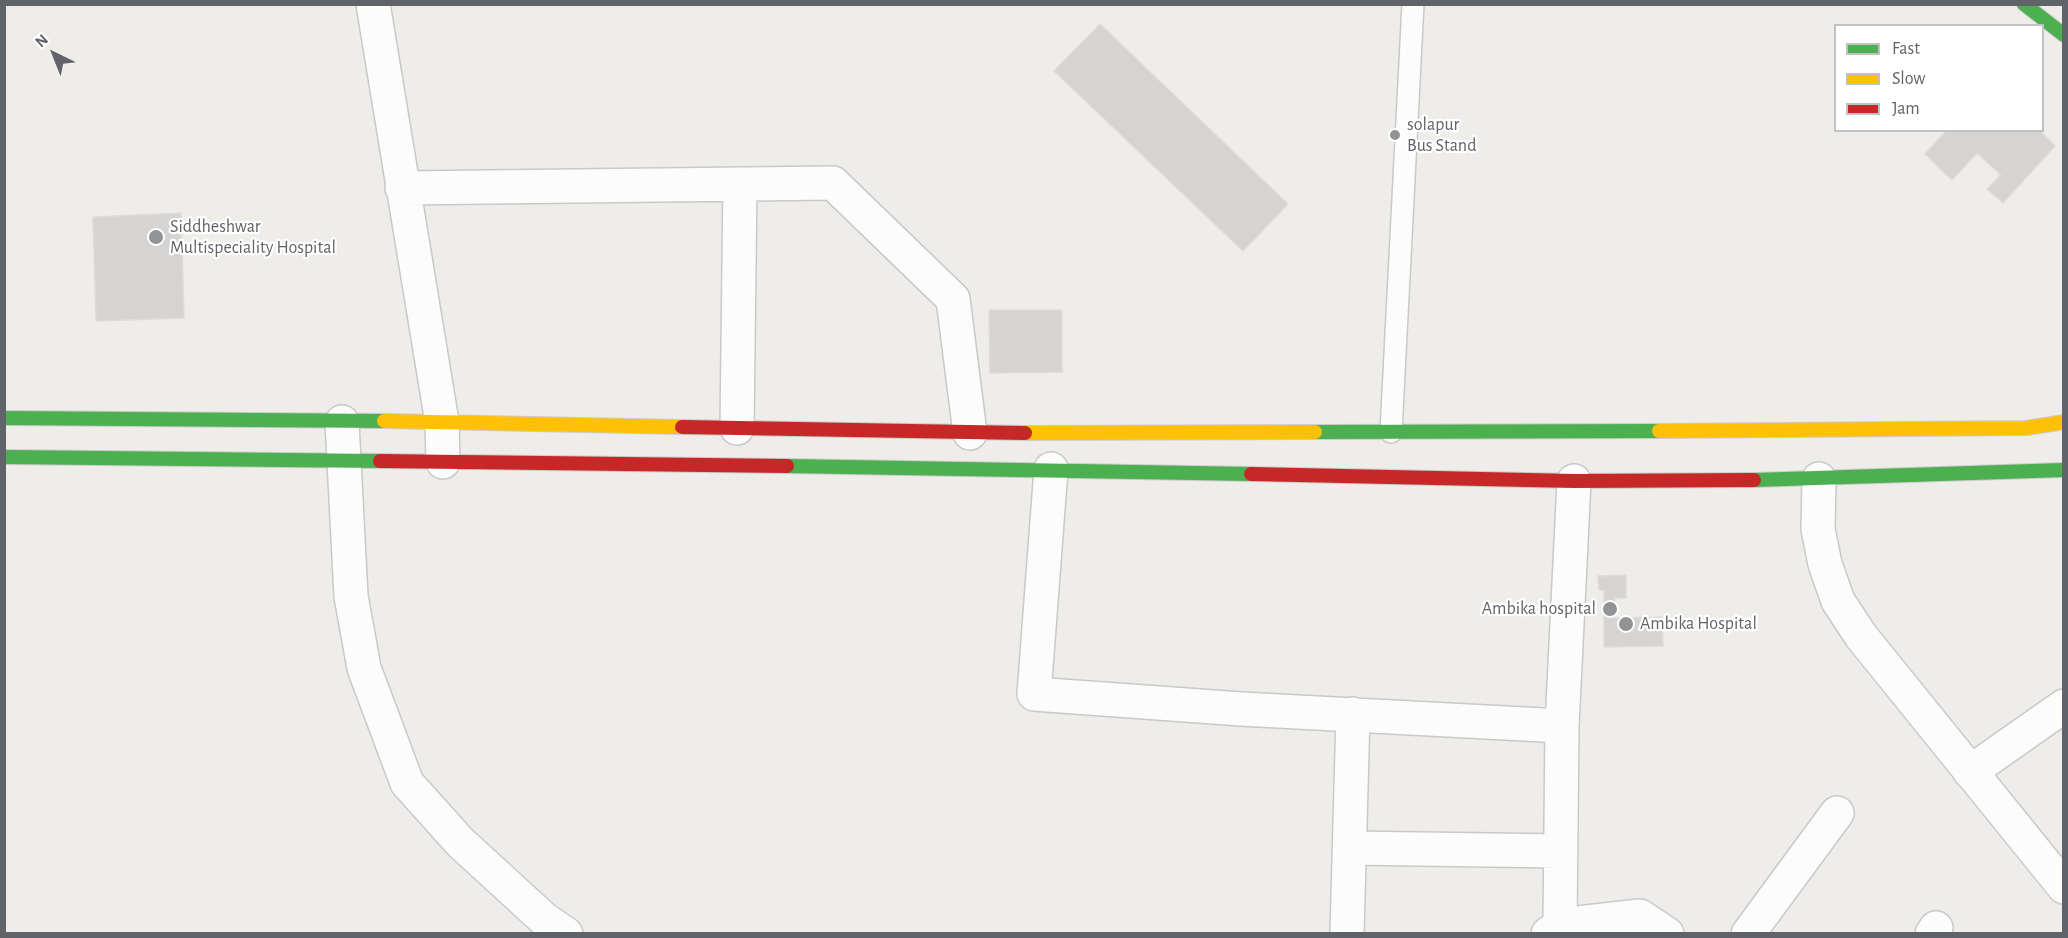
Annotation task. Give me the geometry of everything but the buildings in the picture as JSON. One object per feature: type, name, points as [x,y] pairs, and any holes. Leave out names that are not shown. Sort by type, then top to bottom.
[{"type":"main road","points":[[4,418],[442,422],[970,433],[2026,428],[2064,422]]},
{"type":"main road","points":[[4,457],[1051,469],[1574,481],[1819,479],[2064,470]]},
{"type":"street","points":[[373,4],[442,422],[443,462]]},
{"type":"street","points":[[402,188],[833,183],[953,299],[970,433]]},
{"type":"street","points":[[737,428],[740,184]]},
{"type":"street","points":[[342,422],[351,596],[358,638],[364,668],[407,783],[469,850],[544,919],[566,933]]},
{"type":"street","points":[[1051,469],[1034,694],[1562,726]]},
{"type":"street","points":[[1819,479],[1818,529],[1825,564],[1838,601],[1861,636],[2064,887]]},
{"type":"street","points":[[1574,481],[1562,726],[1561,851],[1554,929],[1640,916],[1667,933]]},
{"type":"street","points":[[1970,772],[2064,706]]},
{"type":"street","points":[[1347,933],[1353,714]]},
{"type":"street","points":[[1748,933],[1837,813]]},
{"type":"street","points":[[1350,848],[1561,851]]},
{"type":"lane","points":[[1391,432],[1413,4]]},
{"type":"traffic: fast","points":[[2024,4],[2064,35]]},
{"type":"traffic: fast","points":[[4,418],[384,421]]},
{"type":"traffic: fast","points":[[1315,432],[1659,431]]},
{"type":"traffic: fast","points":[[4,457],[380,461]]},
{"type":"traffic: fast","points":[[787,466],[1251,474]]},
{"type":"traffic: fast","points":[[1754,480],[2064,470]]},
{"type":"traffic: slow","points":[[384,421],[682,427]]},
{"type":"traffic: slow","points":[[1659,431],[2026,428],[2064,422]]},
{"type":"traffic: slow","points":[[1025,433],[1315,432]]},
{"type":"traffic: jam","points":[[682,427],[1025,433]]},
{"type":"traffic: jam","points":[[380,461],[787,466]]},
{"type":"traffic: jam","points":[[1251,474],[1574,481],[1754,480]]},
{"type":"place","name":"solapur Bus Stand","points":[[1395,135]]},
{"type":"place","name":"Siddheshwar Multispeciality Hospital","points":[[156,237]]},
{"type":"place","name":"Ambika hospital","points":[[1610,609]]},
{"type":"place","name":"Ambika Hospital","points":[[1626,624]]}]
